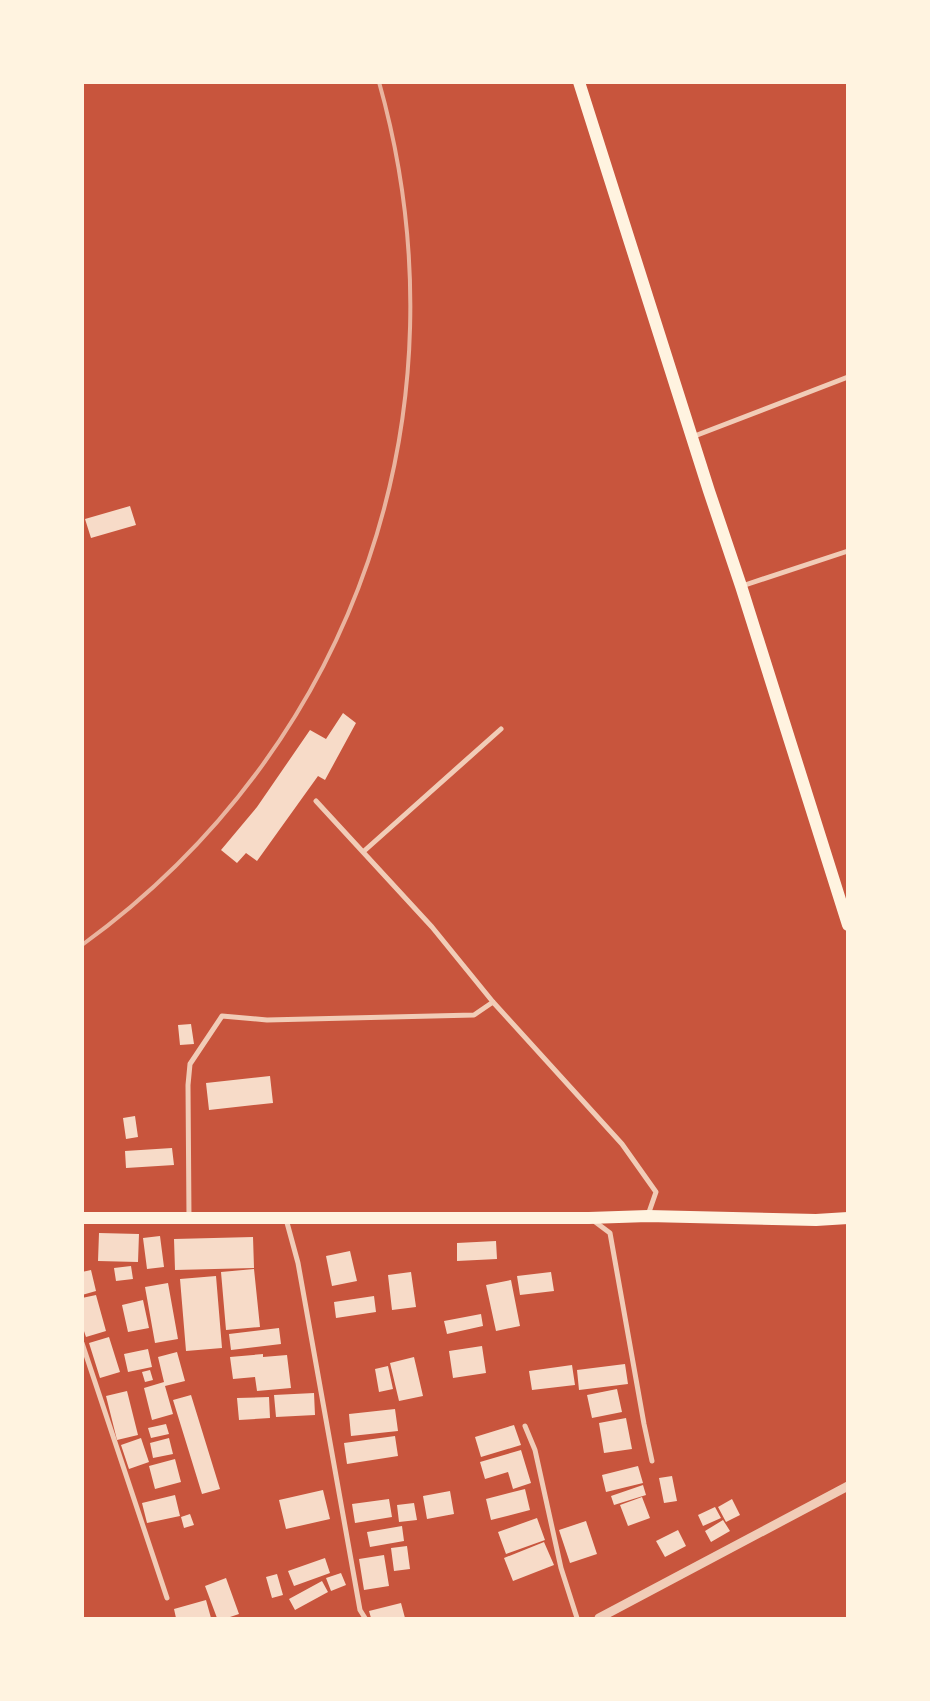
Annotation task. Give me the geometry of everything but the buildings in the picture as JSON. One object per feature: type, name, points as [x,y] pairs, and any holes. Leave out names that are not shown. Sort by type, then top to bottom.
[{"type":"highway","points":[[579,82],[692,437],[844,899],[848,924]]},
{"type":"highway","points":[[82,1218],[589,1218],[648,1216],[816,1220],[848,1218]]},
{"type":"street","points":[[692,437],[848,376]]},
{"type":"street","points":[[741,586],[848,551]]},
{"type":"street","points":[[363,852],[501,728]]},
{"type":"street","points":[[316,801],[432,927],[493,1002],[622,1144],[656,1192],[648,1216]]},
{"type":"street","points":[[189,1218],[188,1085],[190,1064],[222,1016],[268,1020],[474,1015],[493,1002]]},
{"type":"street","points":[[286,1218],[298,1263],[360,1610],[364,1618]]},
{"type":"street","points":[[589,1218],[610,1233],[652,1461]]},
{"type":"street","points":[[82,1343],[167,1598]]},
{"type":"street","points":[[525,1426],[535,1450],[561,1568],[577,1618]]},
{"type":"street","points":[[599,1618],[848,1486]]},
{"type":"railway","points":[[82,945],[177,864],[257,772],[321,670],[368,561],[398,446],[410,326],[404,205],[379,82]]}]
